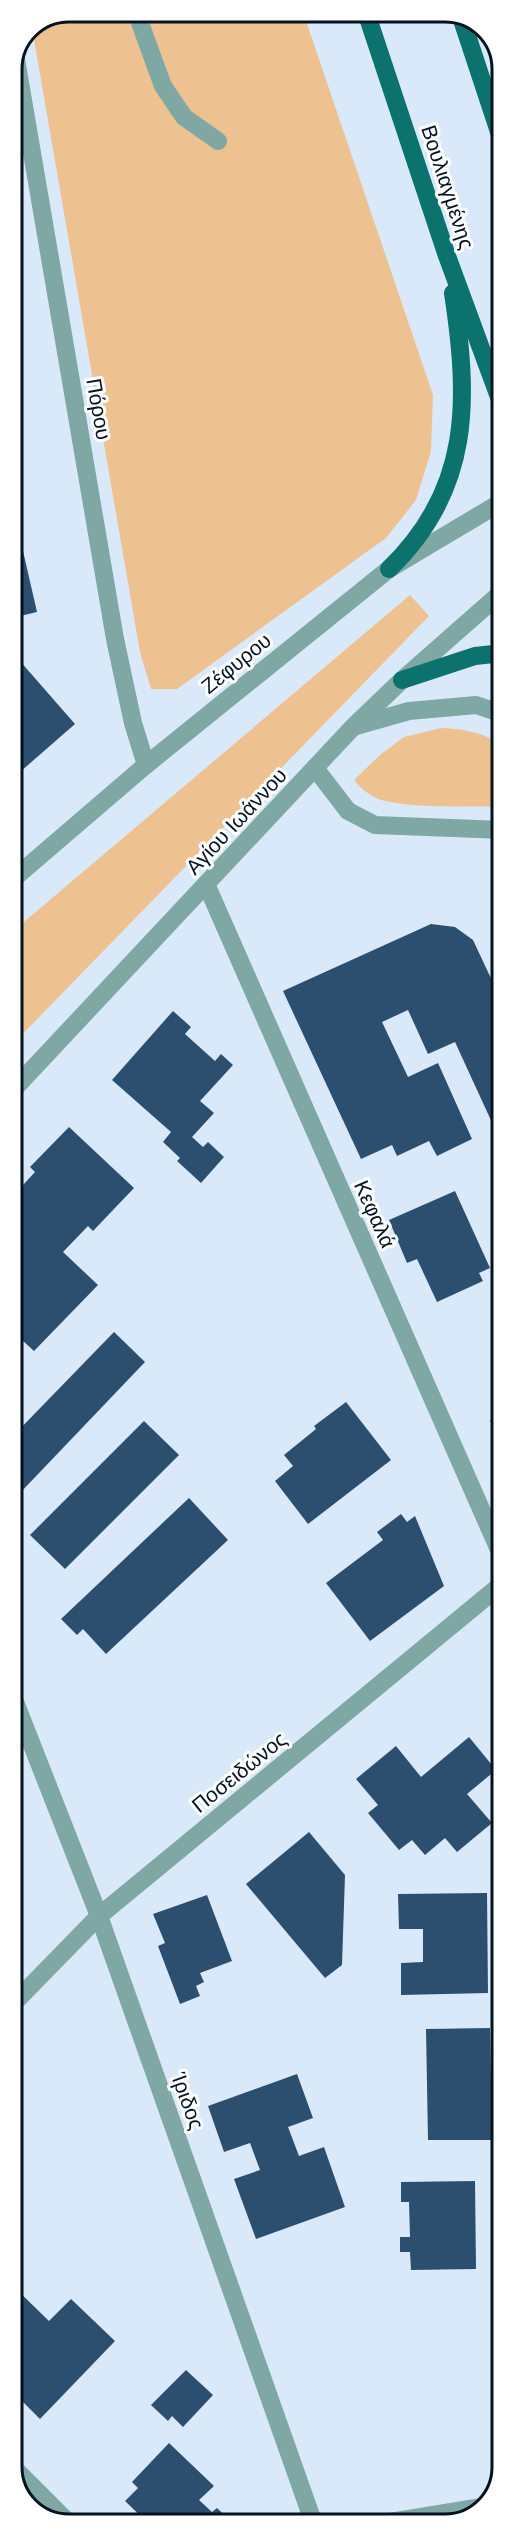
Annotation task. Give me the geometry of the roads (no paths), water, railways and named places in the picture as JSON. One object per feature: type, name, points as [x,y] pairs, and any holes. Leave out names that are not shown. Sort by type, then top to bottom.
[{"type":"main road","name":"Βουλιαγμένης","points":[[370,23],[447,256],[492,380]]},
{"type":"main road","points":[[464,27],[492,111]]},
{"type":"main road","points":[[388,569],[410,549],[428,525],[442,498],[453,467],[460,435],[460,354],[447,256]]},
{"type":"main road","points":[[402,680],[475,656],[492,654]]},
{"type":"street","points":[[140,22],[163,86],[184,117],[218,141]]},
{"type":"street","name":"Πόρου","points":[[22,94],[115,639],[133,723],[146,765]]},
{"type":"street","name":"Ζέφυρου","points":[[22,871],[146,765],[388,569],[492,507]]},
{"type":"street","name":"Αγίου Ιωάννου","points":[[22,1080],[207,886],[354,726],[492,601]]},
{"type":"street","points":[[354,726],[410,711],[476,705],[492,710]]},
{"type":"street","points":[[315,768],[348,812],[375,825],[492,830]]},
{"type":"street","name":"Κεφαλά","points":[[207,886],[492,1534]]},
{"type":"street","name":"Ποσειδώνος","points":[[23,1994],[99,1916],[492,1592]]},
{"type":"street","name":"Ίριδος","points":[[23,1722],[99,1916],[310,2514]]},
{"type":"street","points":[[24,2478],[60,2513]]},
{"type":"street","points":[[439,2514],[467,2509]]}]
